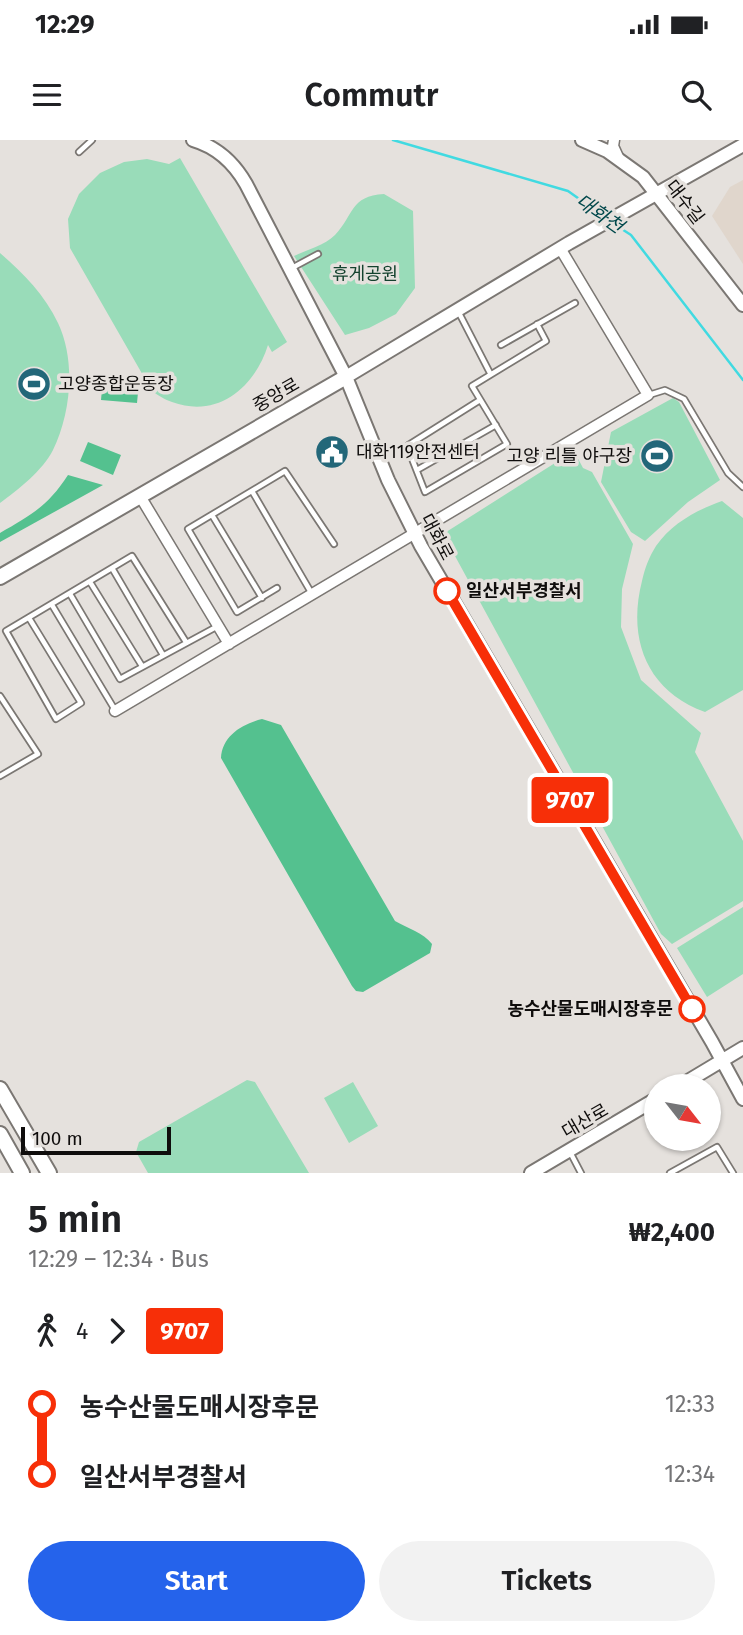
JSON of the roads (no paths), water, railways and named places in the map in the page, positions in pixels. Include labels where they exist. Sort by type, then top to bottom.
[{"type":"main road","name":"중앙로","points":[[0,577],[346,377]]},
{"type":"main road","points":[[0,1089],[49,1173]]},
{"type":"main road","points":[[0,1135],[22,1173]]},
{"type":"street","name":"대화로","points":[[193,140],[218,152],[235,167],[246,184],[346,377],[388,480],[414,534],[743,1099]]},
{"type":"street","name":"대수길","points":[[582,140],[618,158],[643,177],[653,197],[743,305]]},
{"type":"street","points":[[596,145],[613,140],[618,158]]},
{"type":"street","points":[[653,197],[743,145]]},
{"type":"street","name":"중앙로","points":[[346,377],[564,245],[653,197]]},
{"type":"street","points":[[115,711],[648,395],[564,245]]},
{"type":"street","points":[[140,496],[229,644]]},
{"type":"street","points":[[700,1074],[743,1048]]},
{"type":"street","name":"대산로","points":[[531,1173],[644,1106]]},
{"type":"lane","points":[[79,152],[92,140]]},
{"type":"lane","points":[[289,269],[318,254]]},
{"type":"lane","points":[[500,345],[575,303]]},
{"type":"lane","points":[[457,310],[490,373]]},
{"type":"lane","points":[[480,400],[407,446],[425,492],[507,444],[472,386],[546,341],[537,324]]},
{"type":"lane","points":[[648,395],[665,390],[684,399],[729,473],[743,487]]},
{"type":"lane","points":[[417,470],[496,425]]},
{"type":"lane","points":[[277,588],[237,612],[188,529],[285,471],[334,544]]},
{"type":"lane","points":[[252,491],[313,595]]},
{"type":"lane","points":[[212,515],[262,598]]},
{"type":"lane","points":[[29,618],[81,703],[56,719],[6,631],[132,555],[186,642]]},
{"type":"lane","points":[[112,568],[163,655]]},
{"type":"lane","points":[[90,582],[142,666]]},
{"type":"lane","points":[[70,594],[120,679],[218,626]]},
{"type":"lane","points":[[52,605],[115,711]]},
{"type":"lane","points":[[0,696],[38,754],[0,776]]},
{"type":"lane","points":[[670,1173],[717,1147],[733,1173]]},
{"type":"lane","points":[[569,1150],[581,1173]]},
{"type":"waterway","name":"대화천","points":[[393,140],[568,191],[606,218]]},
{"type":"waterway","name":"대화천","points":[[614,224],[631,235],[743,380]]},
{"type":"place","name":"고양종합운동장","points":[[34,384]]},
{"type":"place","name":"대화119안전센터","points":[[332,452]]},
{"type":"place","name":"고양 리틀 야구장","points":[[657,456]]},
{"type":"place","name":"일산서부경찰서","points":[[447,591]]},
{"type":"place","name":"농수산물도매시장후문","points":[[692,1009]]},
{"type":"park label","name":"휴게공원","points":[[365,274]]}]
